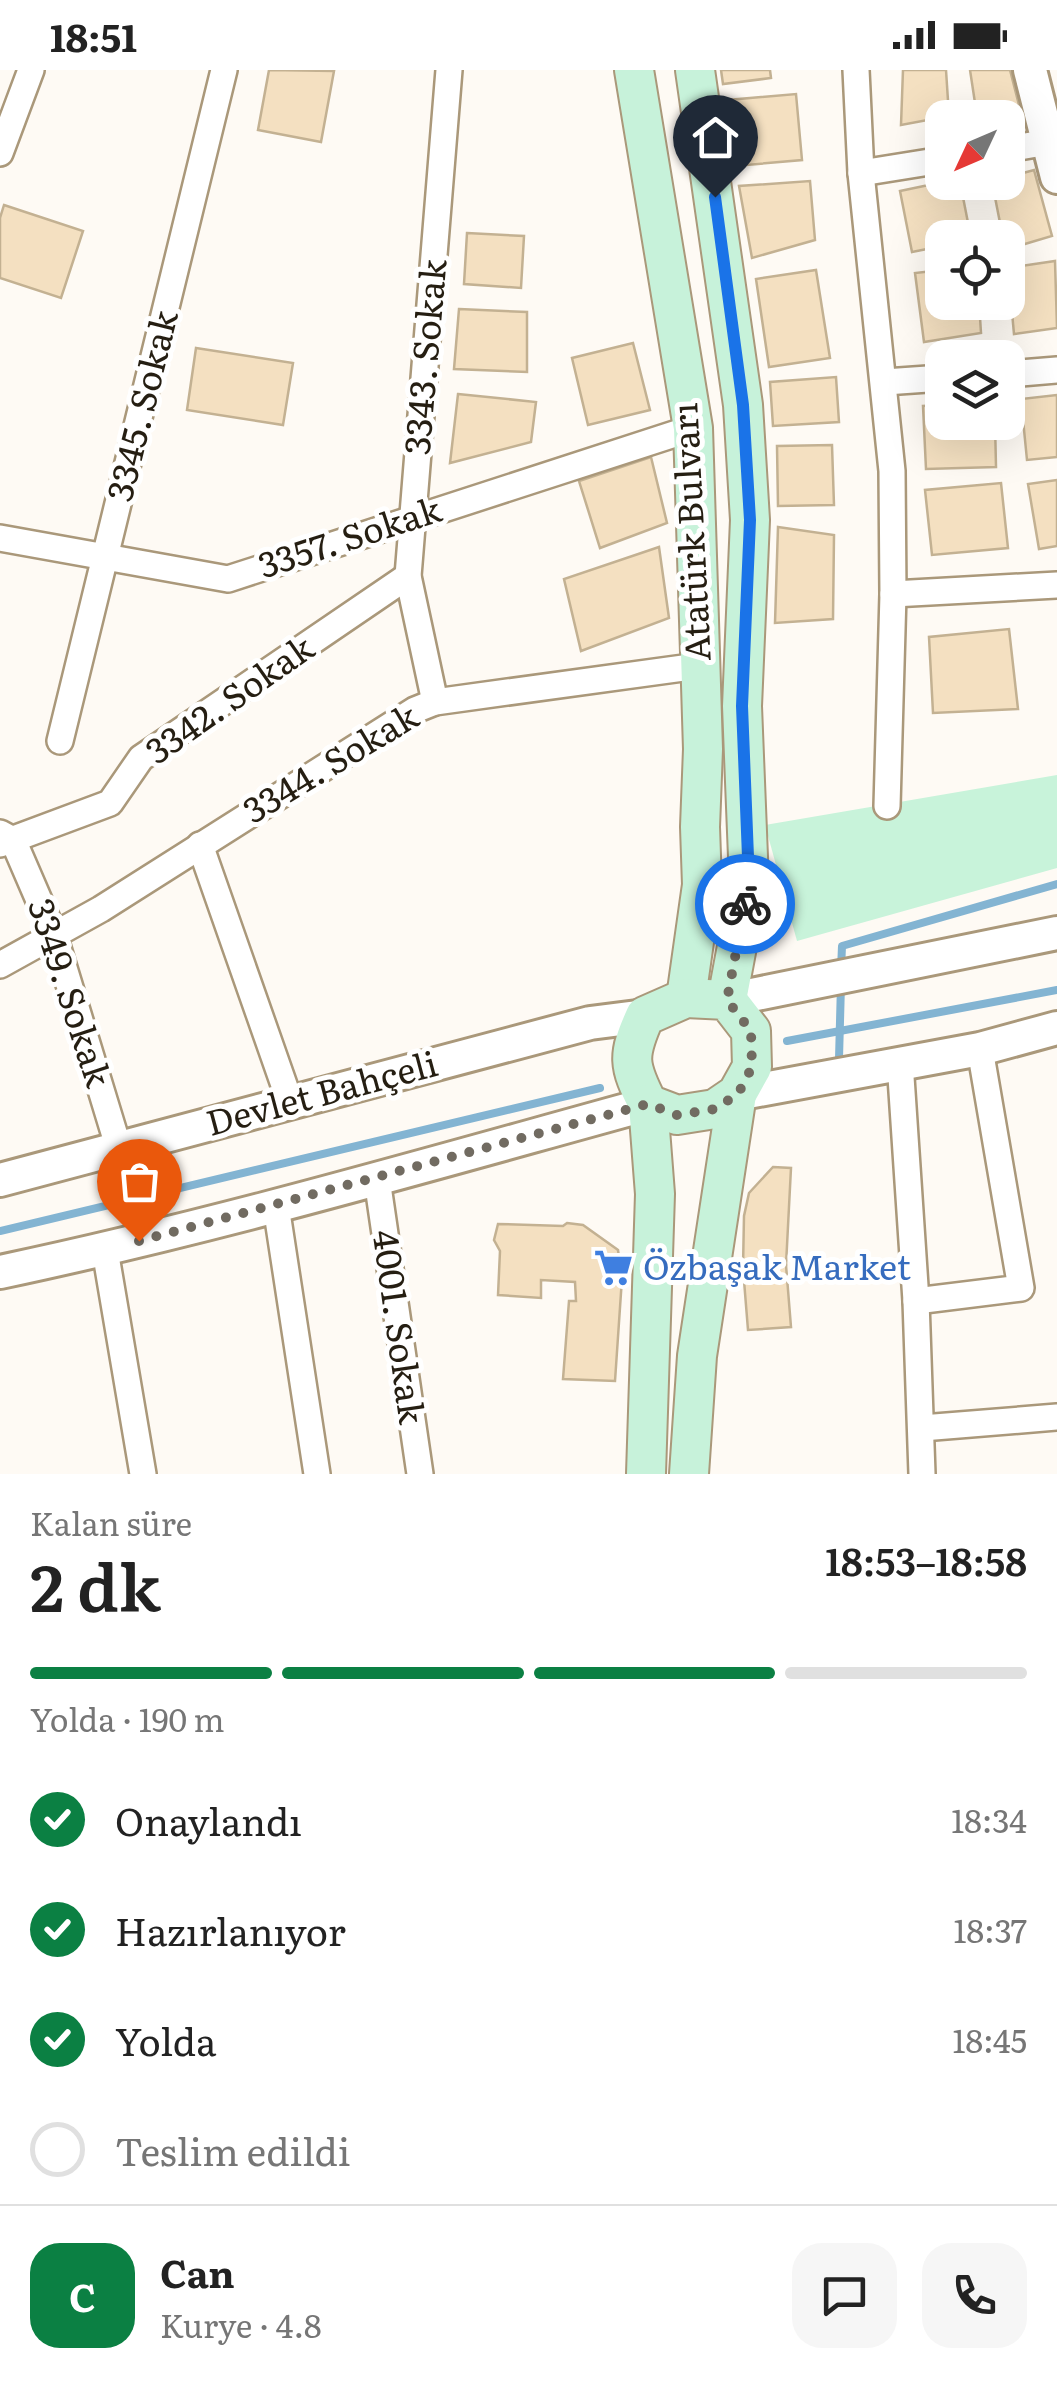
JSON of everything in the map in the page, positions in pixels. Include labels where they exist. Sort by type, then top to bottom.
[{"type":"main road","name":"Atatürk Bulvarı","points":[[634,70],[693,428],[703,749],[702,885],[686,998]]},
{"type":"main road","name":"Atatürk Bulvarı","points":[[695,70],[743,405],[750,520],[742,706],[749,882],[727,1000]]},
{"type":"main road","points":[[646,1474],[655,1194],[648,1104],[632,1073],[632,1043],[645,1016],[686,998],[727,1000],[751,1031],[752,1067],[738,1094],[697,1356],[689,1474]]},
{"type":"main road","points":[[648,1104],[677,1115],[715,1109],[738,1094]]},
{"type":"street","points":[[0,153],[31,70]]},
{"type":"street","name":"3345. Sokak","points":[[60,741],[224,70]]},
{"type":"street","name":"3343. Sokak","points":[[435,702],[408,576],[450,70]]},
{"type":"street","points":[[856,70],[861,173],[892,471],[893,594],[886,806]]},
{"type":"street","points":[[1030,70],[1057,177]]},
{"type":"street","points":[[1025,146],[1048,142]]},
{"type":"street","points":[[861,173],[925,163]]},
{"type":"street","points":[[1025,373],[1057,370]]},
{"type":"street","points":[[885,382],[925,379]]},
{"type":"street","name":"3357. Sokak","points":[[0,538],[228,579],[693,428]]},
{"type":"street","name":"3342. Sokak","points":[[4,839],[110,803],[141,758],[408,576]]},
{"type":"street","points":[[893,594],[1057,584]]},
{"type":"street","name":"3344. Sokak","points":[[0,964],[54,935],[415,710],[435,702],[698,666]]},
{"type":"street","name":"3349. Sokak","points":[[4,839],[54,935],[119,1149]]},
{"type":"street","points":[[200,845],[290,1102]]},
{"type":"street","points":[[727,1000],[1057,932]]},
{"type":"street","name":"Devlet Bahçeli","points":[[0,1180],[590,1024],[645,1016]]},
{"type":"street","points":[[738,1094],[980,1049],[1057,1028]]},
{"type":"street","points":[[916,1301],[1021,1288],[980,1049]]},
{"type":"street","points":[[900,1062],[916,1301],[922,1474]]},
{"type":"street","points":[[0,1272],[105,1250],[276,1206],[648,1104]]},
{"type":"street","name":"4001. Sokak","points":[[377,1179],[420,1474]]},
{"type":"street","points":[[276,1206],[317,1474]]},
{"type":"street","points":[[105,1250],[143,1474]]},
{"type":"street","points":[[922,1428],[1057,1418]]},
{"type":"green space","points":[[1057,775],[1057,868],[797,941],[765,825]]},
{"type":"building","points":[[269,70],[334,71],[321,142],[258,130]]},
{"type":"building","points":[[721,70],[770,70],[771,78],[723,84]]},
{"type":"building","points":[[903,70],[946,70],[948,100],[925,100],[925,120],[901,125]]},
{"type":"building","points":[[970,70],[1010,70],[1018,100],[975,100]]},
{"type":"building","points":[[796,94],[802,160],[735,166],[728,100]]},
{"type":"building","points":[[1034,170],[1052,236],[1025,244],[1025,220],[999,220],[996,200],[1025,200],[1025,172]]},
{"type":"building","points":[[810,181],[815,240],[752,258],[739,186]]},
{"type":"building","points":[[925,186],[925,200],[964,200],[967,220],[925,220],[925,249],[912,252],[900,191]]},
{"type":"building","points":[[4,205],[83,231],[61,298],[0,278],[0,218]]},
{"type":"building","points":[[467,233],[524,236],[521,288],[464,284]]},
{"type":"building","points":[[1055,261],[1057,328],[1014,334],[1013,320],[1025,320],[1025,265]]},
{"type":"building","points":[[816,270],[830,358],[769,367],[756,279]]},
{"type":"building","points":[[925,272],[925,320],[980,320],[981,333],[924,342],[915,273]]},
{"type":"building","points":[[459,309],[527,312],[527,372],[454,369]]},
{"type":"building","points":[[633,343],[650,410],[588,425],[572,358]]},
{"type":"building","points":[[196,348],[293,363],[283,425],[187,410]]},
{"type":"building","points":[[836,377],[839,422],[773,426],[770,382]]},
{"type":"building","points":[[458,394],[536,402],[531,442],[450,463]]},
{"type":"building","points":[[1057,395],[1057,457],[1027,460],[1025,399]]},
{"type":"building","points":[[923,406],[925,440],[995,440],[996,467],[926,469]]},
{"type":"building","points":[[832,445],[834,505],[778,506],[777,446]]},
{"type":"building","points":[[651,457],[667,523],[600,548],[579,481]]},
{"type":"building","points":[[1057,480],[1057,546],[1039,549],[1028,484]]},
{"type":"building","points":[[1001,483],[1008,548],[932,555],[925,490]]},
{"type":"building","points":[[778,527],[834,535],[833,619],[775,623]]},
{"type":"building","points":[[659,547],[669,618],[581,651],[564,579]]},
{"type":"building","points":[[1009,629],[1018,709],[933,713],[929,637]]},
{"type":"building","points":[[773,1167],[791,1168],[786,1265],[743,1268],[744,1216],[749,1193]]},
{"type":"building","points":[[498,1224],[583,1225],[618,1250],[622,1278],[615,1381],[563,1379],[569,1301],[576,1301],[575,1282],[541,1280],[541,1298],[498,1295],[500,1251],[494,1240]]},
{"type":"building","points":[[786,1265],[791,1327],[748,1330],[743,1268]]},
{"type":"waterway","points":[[841,970],[842,946],[1057,884]]},
{"type":"waterway","points":[[839,1059],[841,984]]},
{"type":"waterway","points":[[787,1041],[1057,990]]},
{"type":"waterway","points":[[0,1231],[600,1088]]},
{"type":"way so far","points":[[139,1241],[648,1104],[677,1115],[715,1109],[738,1094],[752,1067],[751,1031],[727,1000],[745,904]]},
{"type":"place","name":"Özbaşak Market","points":[[613,1268]]},
{"type":"route","points":[[715,197],[743,405],[750,520],[742,706],[749,882],[745,904]]}]
